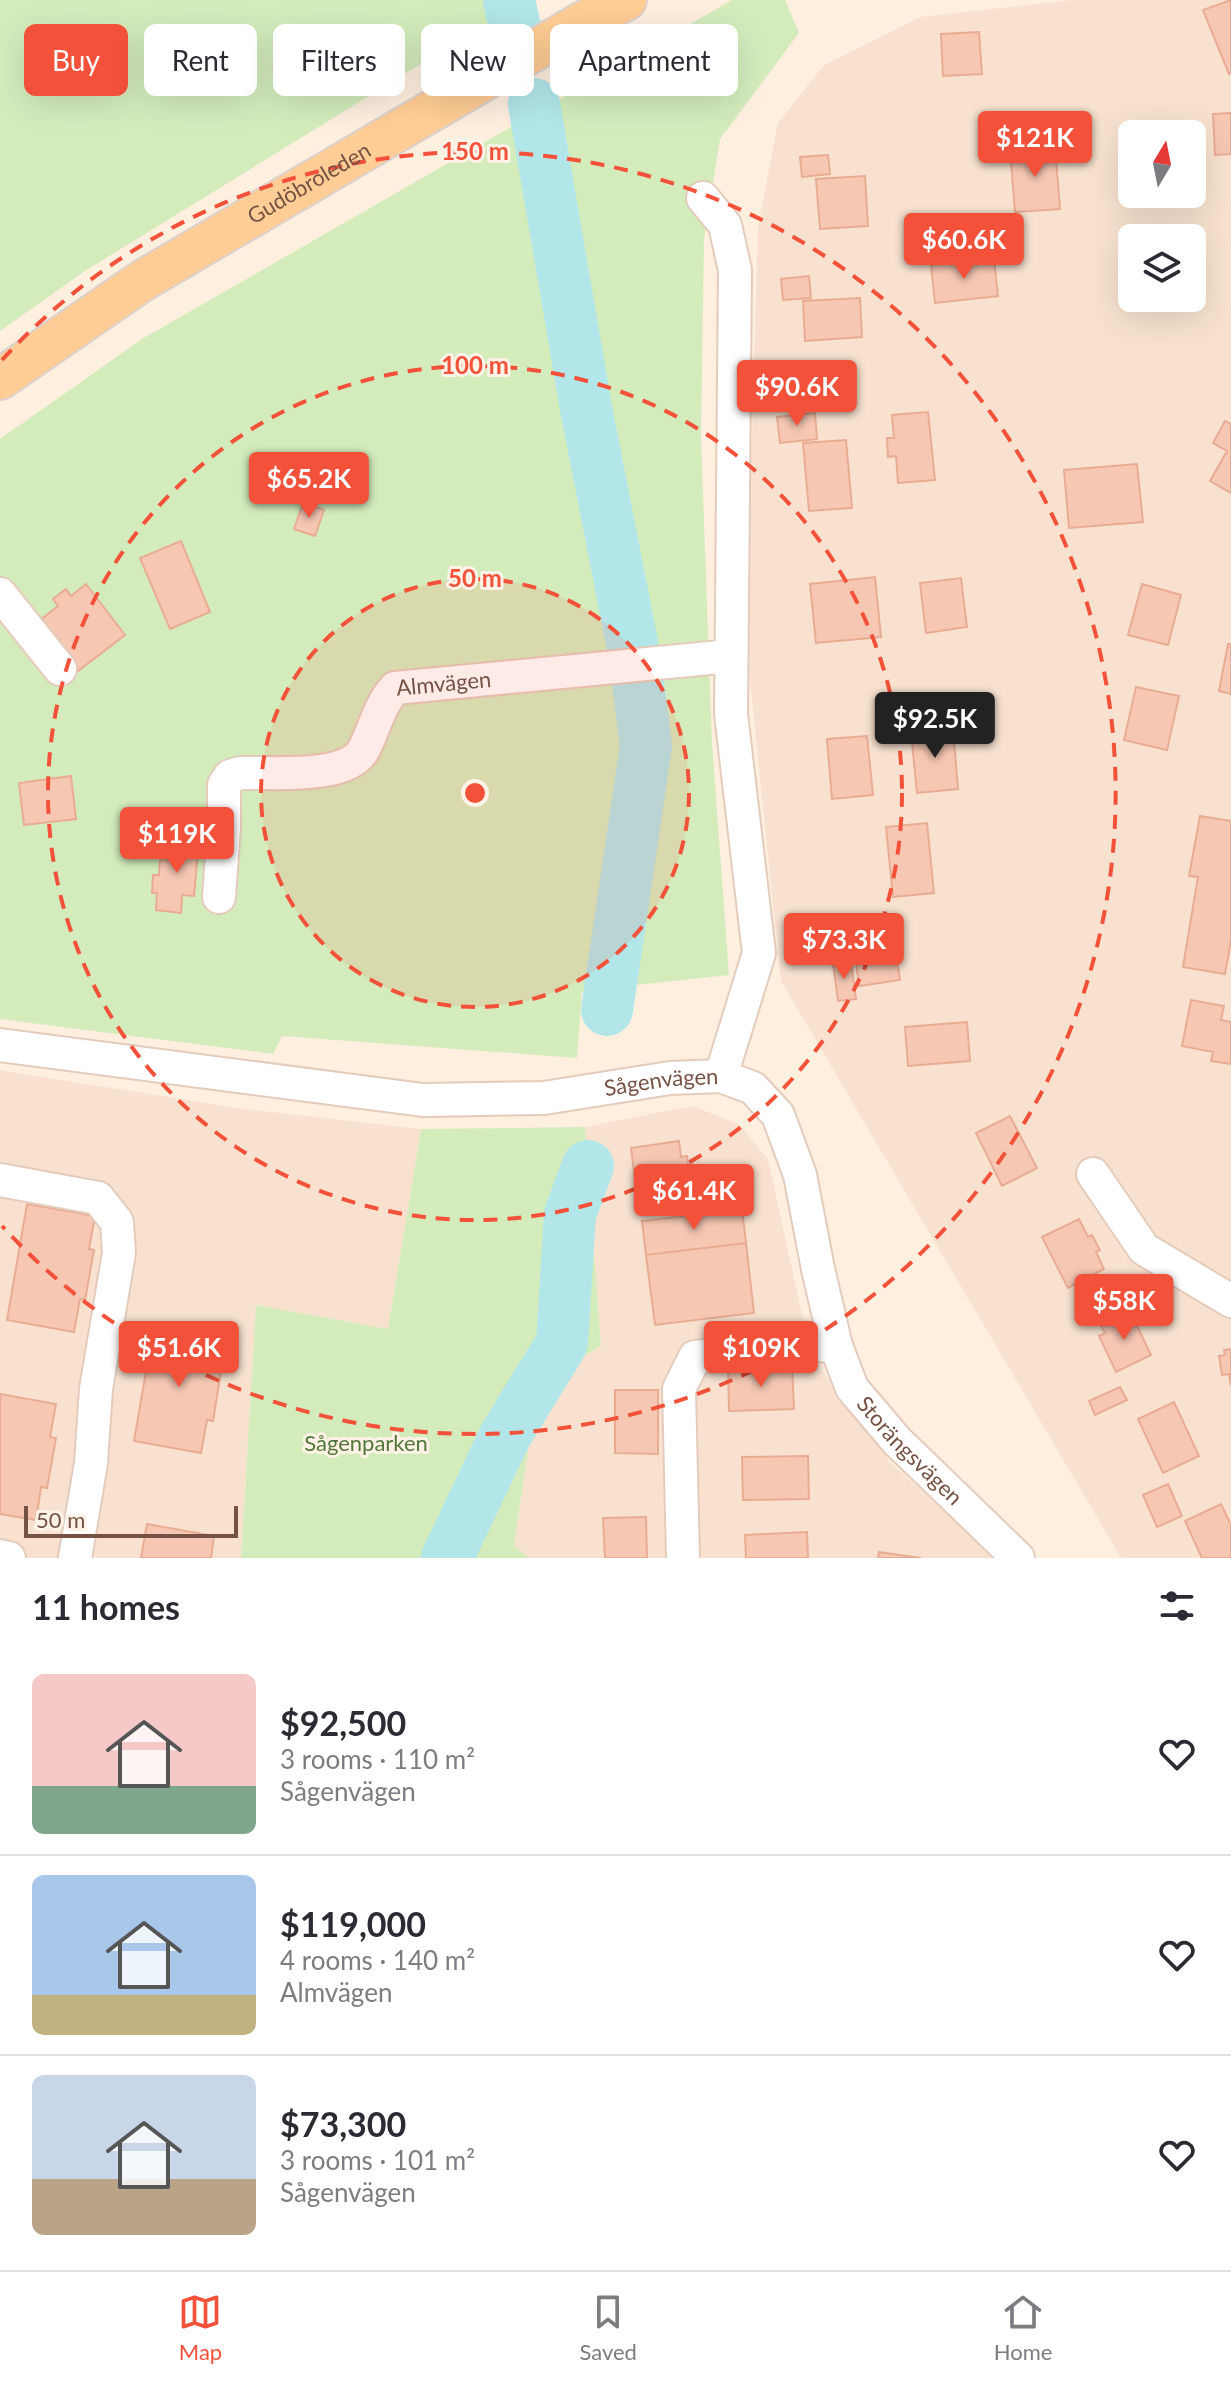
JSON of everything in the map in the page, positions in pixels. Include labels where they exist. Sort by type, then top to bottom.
[{"type":"main road","name":"Gudöbroleden","points":[[0,379],[142,281],[583,22],[626,0]]},
{"type":"street","name":"Sågenvägen","points":[[0,1045],[423,1100],[544,1098],[670,1078],[721,1076],[759,953],[731,714],[735,270],[725,225],[703,198]]},
{"type":"street","points":[[0,594],[60,669]]},
{"type":"street","name":"Almvägen","points":[[219,897],[224,785],[230,776],[331,770],[353,762],[363,752],[385,699],[395,688],[731,656]]},
{"type":"street","name":"Storängsvägen","points":[[721,1076],[753,1088],[778,1115],[800,1175],[836,1346],[852,1388],[897,1441],[1018,1558]]},
{"type":"street","points":[[1093,1174],[1144,1249],[1231,1301]]},
{"type":"street","points":[[0,1180],[98,1198],[117,1222],[119,1253],[96,1389],[91,1463],[75,1558]]},
{"type":"street","points":[[683,1558],[679,1389],[695,1357],[814,1345],[836,1346]]},
{"type":"street","points":[[0,1556],[9,1558]]},
{"type":"shaded area","points":[[1072,0],[1231,0],[1231,1558],[1121,1558],[781,981],[746,641],[758,226],[778,123],[824,65],[920,17]]},
{"type":"shaded area","points":[[0,1070],[236,1108],[421,1129],[389,1329],[256,1305],[241,1558],[0,1558]]},
{"type":"shaded area","points":[[692,1106],[739,1124],[768,1159],[811,1356],[892,1464],[996,1558],[528,1558],[514,1546],[538,1383],[601,1346],[585,1127]]},
{"type":"green space","points":[[0,0],[511,0],[486,24],[421,24],[421,64],[405,74],[405,24],[273,24],[273,96],[369,96],[85,271],[0,331]]},
{"type":"green space","points":[[732,0],[785,0],[799,33],[720,139],[704,239],[701,438],[712,743],[729,975],[582,991],[577,1058],[282,1036],[273,1054],[0,1019],[0,439],[142,339],[565,96],[738,96],[738,24],[690,24]]},
{"type":"green space","name":"Sågenparken","points":[[585,1127],[601,1346],[538,1383],[514,1545],[528,1558],[241,1558],[256,1305],[388,1329],[421,1129]]},
{"type":"building","points":[[1231,0],[1231,73],[1229,74],[1203,10]]},
{"type":"building","points":[[979,32],[982,74],[943,76],[941,34]]},
{"type":"building","points":[[1231,113],[1231,154],[1215,155],[1213,114]]},
{"type":"building","points":[[1055,146],[1060,209],[1015,212],[1010,149]]},
{"type":"building","points":[[828,155],[830,174],[802,177],[800,157]]},
{"type":"building","points":[[865,176],[868,226],[820,229],[816,179]]},
{"type":"building","points":[[946,220],[949,245],[909,249],[906,224]]},
{"type":"building","points":[[994,259],[998,296],[935,303],[931,265]]},
{"type":"building","points":[[809,276],[811,298],[783,300],[781,279]]},
{"type":"building","points":[[860,298],[862,337],[805,341],[803,301]]},
{"type":"building","points":[[928,412],[935,480],[898,483],[896,456],[888,457],[887,438],[894,438],[892,415]]},
{"type":"building","points":[[815,413],[817,439],[780,443],[777,417]]},
{"type":"building","points":[[1225,421],[1231,424],[1231,493],[1210,481],[1227,451],[1213,443]]},
{"type":"building","points":[[846,440],[852,508],[809,511],[803,443]]},
{"type":"building","points":[[1137,464],[1143,522],[1069,528],[1064,470]]},
{"type":"building","points":[[303,503],[324,510],[315,536],[294,529]]},
{"type":"building","points":[[181,541],[210,612],[170,629],[140,558]]},
{"type":"building","points":[[875,577],[881,637],[816,643],[810,584]]},
{"type":"building","points":[[961,578],[967,627],[926,633],[920,583]]},
{"type":"building","points":[[86,584],[125,635],[78,671],[39,621],[58,606],[53,599],[66,589],[71,596]]},
{"type":"building","points":[[1142,584],[1181,595],[1168,645],[1128,635]]},
{"type":"building","points":[[1228,644],[1231,644],[1231,694],[1219,691]]},
{"type":"building","points":[[1136,687],[1179,696],[1167,750],[1124,740]]},
{"type":"building","points":[[953,728],[958,789],[917,793],[911,732]]},
{"type":"building","points":[[867,736],[873,795],[832,799],[827,739]]},
{"type":"building","points":[[71,776],[76,819],[24,825],[19,783]]},
{"type":"building","points":[[1200,816],[1231,821],[1231,941],[1225,974],[1183,967],[1198,877],[1189,876]]},
{"type":"building","points":[[927,823],[934,893],[893,897],[886,827]]},
{"type":"building","points":[[170,837],[199,840],[194,896],[182,895],[181,913],[156,910],[157,893],[152,893],[153,875],[159,875],[160,860],[168,861]]},
{"type":"building","points":[[894,941],[900,980],[859,986],[854,947]]},
{"type":"building","points":[[851,961],[856,999],[838,1001],[833,963]]},
{"type":"building","points":[[1191,1000],[1224,1006],[1221,1020],[1231,1022],[1231,1064],[1211,1061],[1213,1052],[1182,1046]]},
{"type":"building","points":[[967,1022],[970,1061],[908,1066],[905,1027]]},
{"type":"building","points":[[1010,1116],[1037,1168],[1002,1186],[976,1133]]},
{"type":"building","points":[[679,1141],[681,1157],[687,1156],[690,1180],[684,1181],[686,1197],[638,1204],[631,1148]]},
{"type":"building","points":[[27,1204],[95,1216],[89,1249],[94,1250],[85,1300],[80,1299],[74,1332],[7,1320]]},
{"type":"building","points":[[742,1209],[746,1243],[646,1255],[642,1221]]},
{"type":"building","points":[[1079,1219],[1088,1237],[1092,1235],[1100,1250],[1096,1252],[1104,1269],[1068,1288],[1042,1237]]},
{"type":"building","points":[[746,1243],[754,1313],[655,1325],[646,1255]]},
{"type":"building","points":[[1130,1311],[1151,1355],[1116,1372],[1099,1336],[1105,1333],[1101,1326]]},
{"type":"building","points":[[154,1325],[222,1337],[216,1370],[221,1371],[213,1421],[207,1420],[201,1453],[134,1441]]},
{"type":"building","points":[[1231,1349],[1231,1386],[1229,1374],[1222,1375],[1219,1356],[1225,1355],[1224,1350]]},
{"type":"building","points":[[792,1366],[794,1409],[729,1411],[728,1368]]},
{"type":"building","points":[[1120,1387],[1127,1400],[1095,1415],[1089,1401]]},
{"type":"building","points":[[615,1390],[658,1390],[658,1454],[615,1453]]},
{"type":"building","points":[[0,1394],[56,1404],[50,1437],[56,1438],[47,1488],[41,1487],[36,1520],[0,1514]]},
{"type":"building","points":[[1174,1402],[1199,1456],[1163,1473],[1138,1419]]},
{"type":"building","points":[[808,1456],[809,1499],[743,1500],[742,1457]]},
{"type":"building","points":[[1168,1484],[1182,1516],[1157,1527],[1143,1495]]},
{"type":"building","points":[[1221,1504],[1231,1525],[1231,1558],[1202,1558],[1185,1521]]},
{"type":"building","points":[[646,1517],[647,1558],[605,1558],[603,1518]]},
{"type":"building","points":[[147,1524],[214,1536],[211,1558],[141,1558]]},
{"type":"building","points":[[807,1532],[808,1558],[746,1558],[745,1535]]},
{"type":"building","points":[[879,1552],[921,1558],[878,1558]]},
{"type":"waterway","points":[[509,0],[514,24]]},
{"type":"waterway","points":[[534,104],[586,408],[632,643]]},
{"type":"waterway","points":[[607,1010],[646,746],[638,683]]},
{"type":"waterway","points":[[447,1558],[505,1436],[562,1343],[570,1214],[588,1166]]}]
